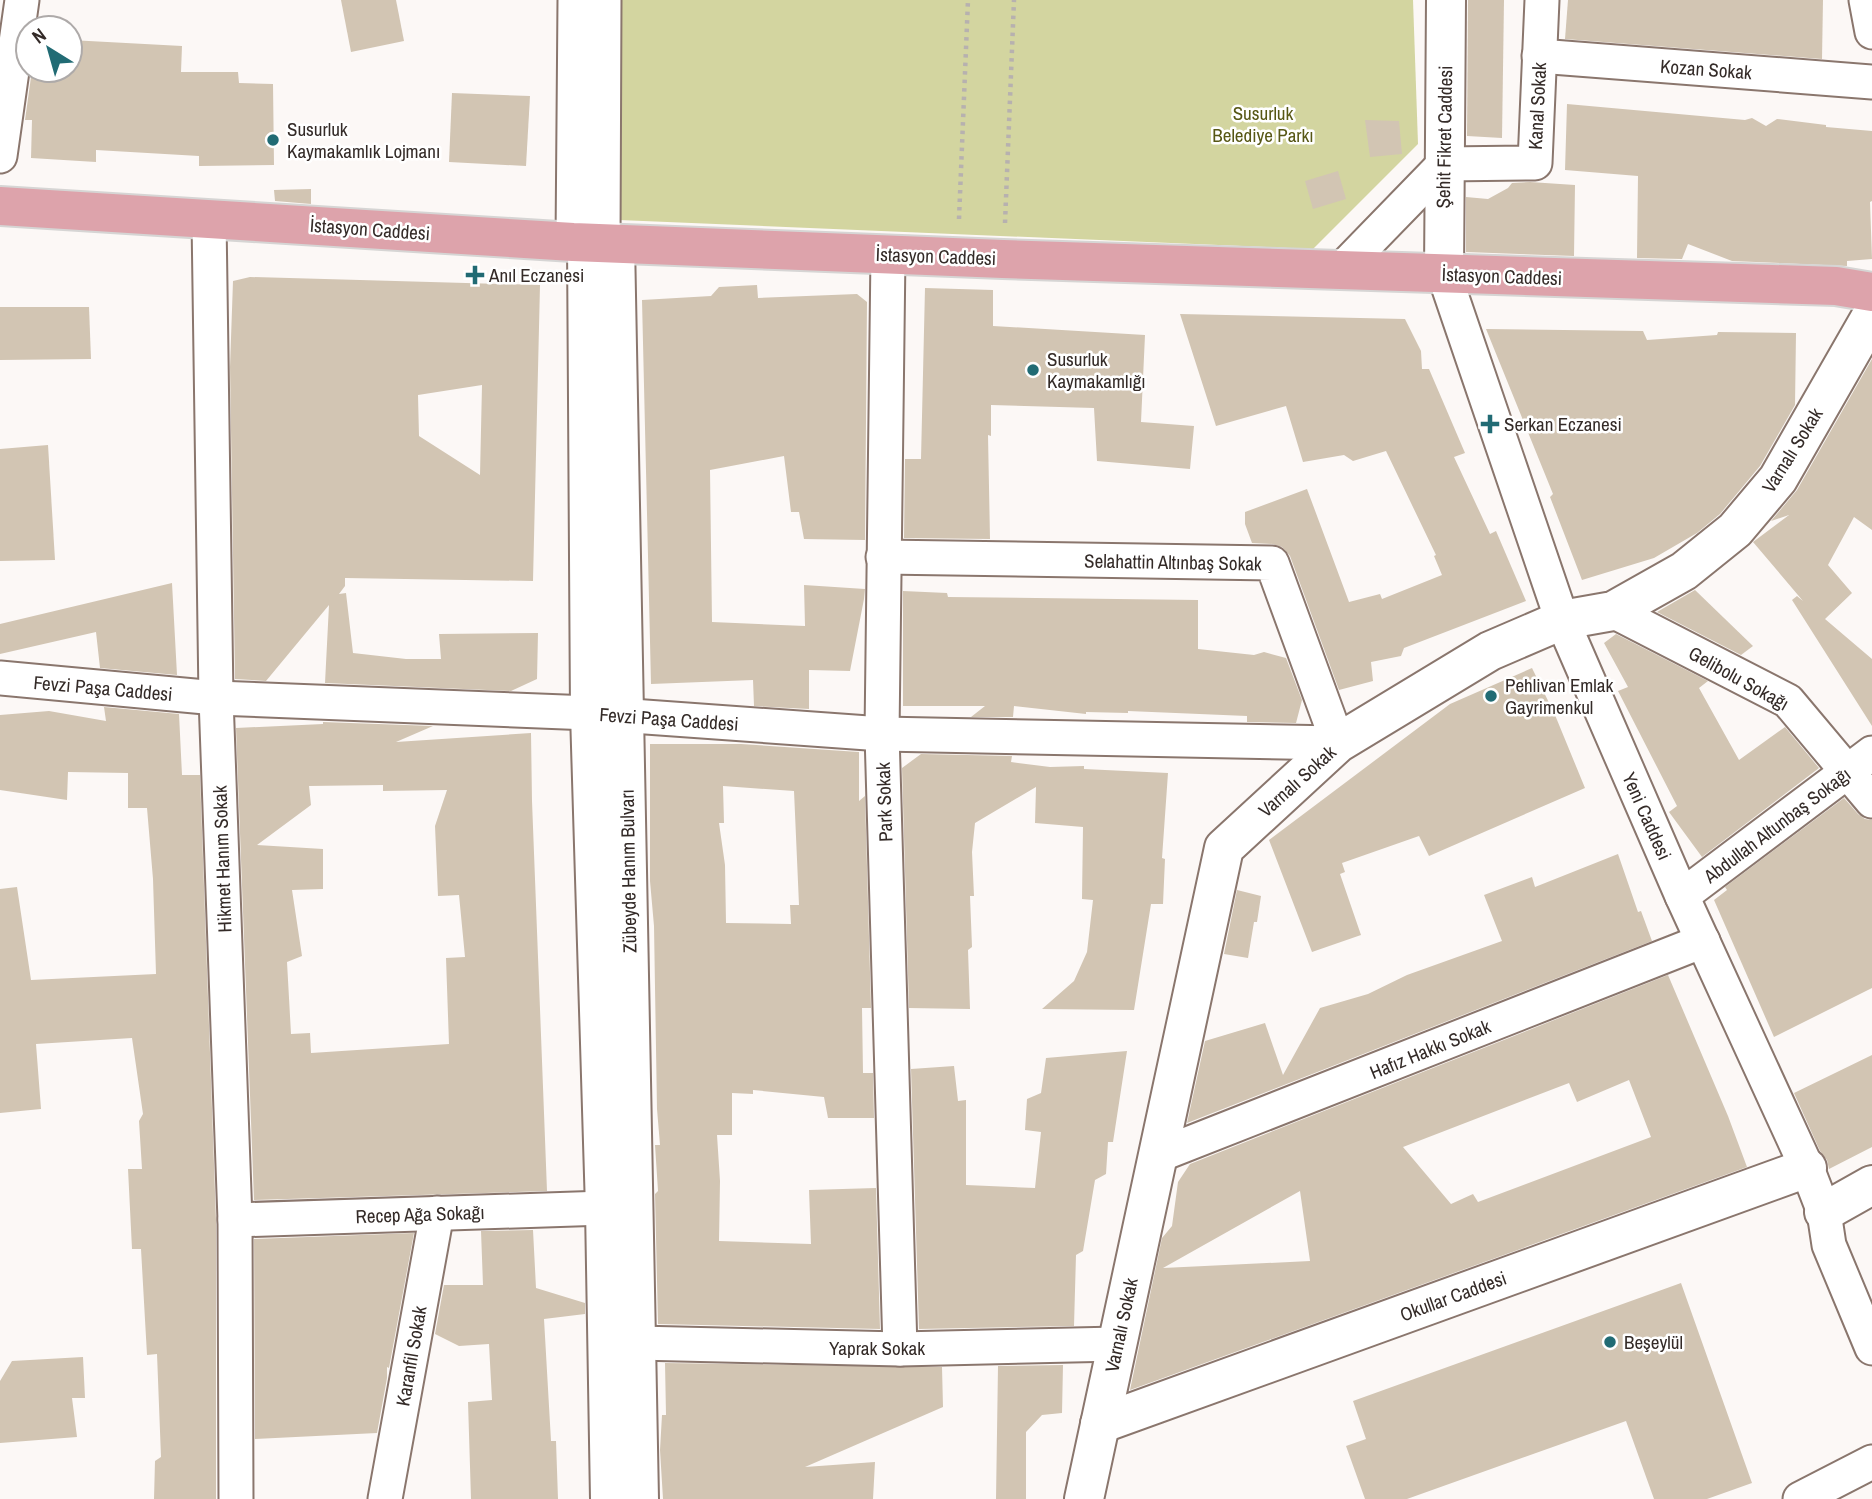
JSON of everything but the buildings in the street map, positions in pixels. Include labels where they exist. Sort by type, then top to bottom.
[{"type":"main road","name":"İstasyon Caddesi","points":[[0,206],[595,242],[1003,259],[1836,286],[1872,292]]},
{"type":"street","points":[[0,156],[22,0]]},
{"type":"street","points":[[575,0],[595,242],[607,714],[605,1208],[610,1499]]},
{"type":"street","points":[[595,242],[604,0]]},
{"type":"street","name":"Şehit Fikret Caddesi","points":[[1444,274],[1446,0]]},
{"type":"street","name":"Kanal Sokak","points":[[1444,164],[1535,163],[1542,0]]},
{"type":"street","points":[[1866,0],[1872,32]]},
{"type":"street","name":"Kozan Sokak","points":[[1539,57],[1872,82]]},
{"type":"street","points":[[1341,270],[1444,164]]},
{"type":"street","name":"Hikmet Hanım Sokak","points":[[209,219],[216,698],[235,1220],[236,1499]]},
{"type":"street","name":"Park Sokak","points":[[888,254],[882,734],[900,1349]]},
{"type":"street","name":"Yeni Caddesi","points":[[1444,274],[1562,620],[1682,896],[1807,1168],[1824,1212],[1829,1245],[1872,1348]]},
{"type":"street","name":"Varnalı Sokak","points":[[1084,1499],[1224,848],[1338,743],[1490,651],[1562,620],[1613,611],[1684,571],[1735,530],[1778,479],[1872,315]]},
{"type":"street","name":"Selahattin Altınbaş Sokak","points":[[883,557],[1272,563],[1338,743]]},
{"type":"street","name":"Gelibolu Sokağı","points":[[1613,611],[1788,701],[1861,763],[1872,801]]},
{"type":"street","name":"Fevzi Paşa Caddesi","points":[[0,678],[216,698],[607,714],[882,734],[1338,743]]},
{"type":"street","name":"Zübeyde Hanım Bulvarı","points":[[607,714],[637,1343],[639,1499]]},
{"type":"street","name":"Abdullah Altunbaş Sokağı","points":[[1682,896],[1861,763]]},
{"type":"street","name":"Hafız Hakkı Sokak","points":[[1157,1156],[1703,941]]},
{"type":"street","name":"Okullar Caddesi","points":[[1100,1424],[1807,1168]]},
{"type":"street","points":[[1824,1212],[1872,1185]]},
{"type":"street","name":"Recep Ağa Sokağı","points":[[235,1220],[605,1208]]},
{"type":"street","name":"Karanfil Sokak","points":[[385,1499],[436,1213]]},
{"type":"street","name":"Yaprak Sokak","points":[[637,1343],[900,1349],[1118,1344]]},
{"type":"street","points":[[1800,1499],[1872,1462]]},
{"type":"path","points":[[958,256],[968,0]]},
{"type":"path","points":[[1003,259],[1014,0]]},
{"type":"green space","name":"Susurluk Belediye Parkı","points":[[619,0],[1413,0],[1418,144],[1313,249],[619,220]]},
{"type":"place","name":"Susurluk Kaymakamlık Lojmanı","points":[[273,140]]},
{"type":"place","name":"Anıl Eczanesi","points":[[475,275]]},
{"type":"place","name":"Susurluk Kaymakamlığı","points":[[1033,370]]},
{"type":"place","name":"Serkan Eczanesi","points":[[1490,424]]},
{"type":"place","name":"Pehlivan Emlak Gayrimenkul","points":[[1491,696]]},
{"type":"place","name":"Beşeylül","points":[[1610,1342]]}]
